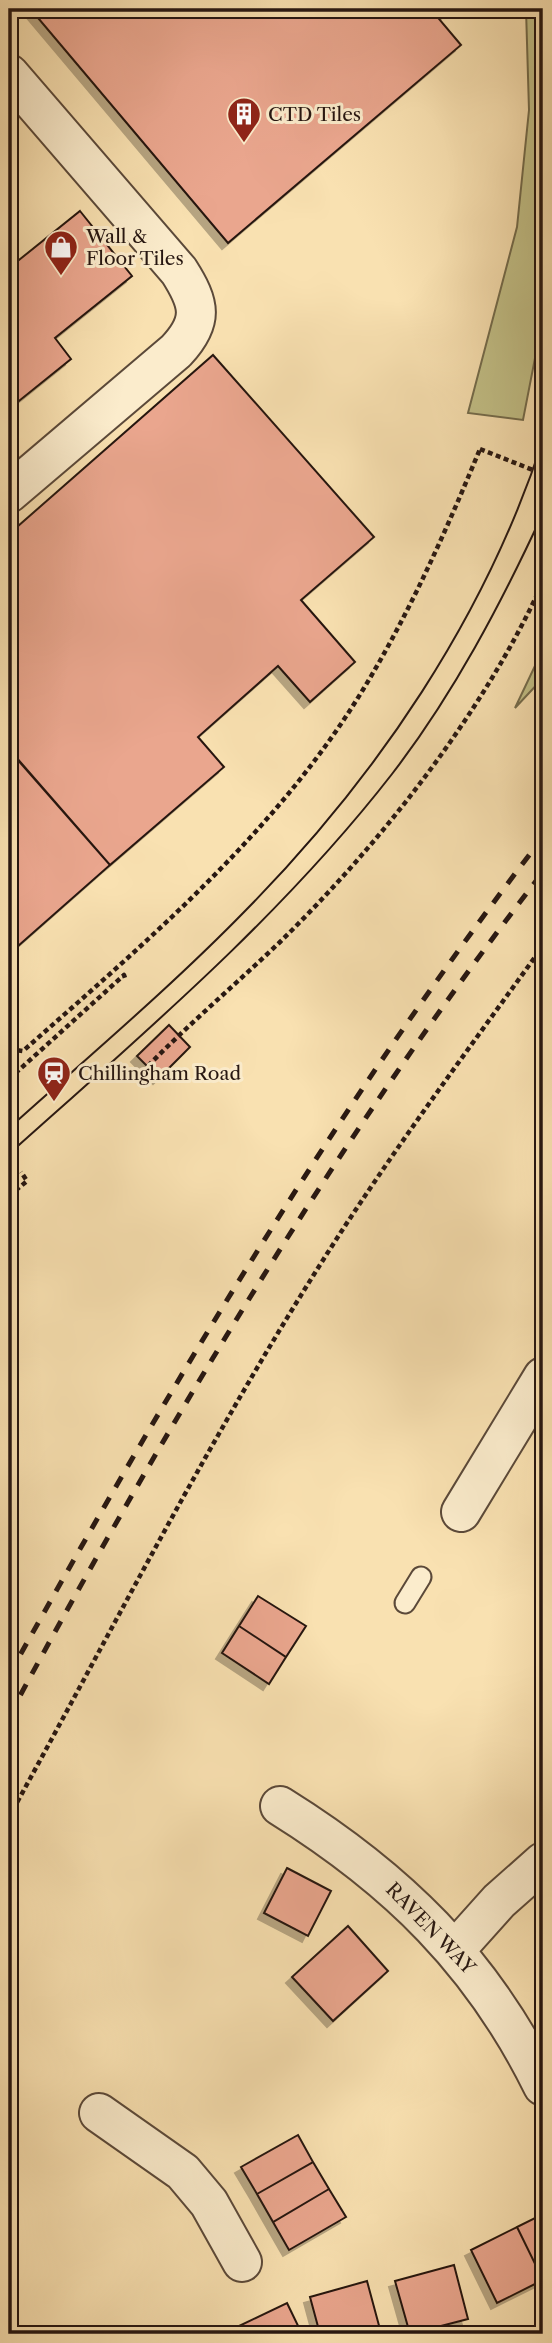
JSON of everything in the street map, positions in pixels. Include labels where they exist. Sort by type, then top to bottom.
[{"type":"street","points":[[9,74],[179,271],[196,306],[191,335],[176,351],[9,493]]},
{"type":"street","points":[[461,1512],[532,1420],[543,1377]]},
{"type":"street","name":"RAVEN WAY","points":[[281,1805],[368,1865],[456,1949],[504,2014],[543,2086]]},
{"type":"street","points":[[456,1949],[499,1900],[543,1862]]},
{"type":"street","points":[[99,2113],[183,2172],[209,2203],[242,2262]]},
{"type":"lane","points":[[405,1603],[421,1577]]},
{"type":"path","points":[[9,1049],[23,1051],[144,944],[237,852],[313,761],[363,691],[387,648],[439,547],[480,449],[543,474]]},
{"type":"path","points":[[148,1066],[281,941],[404,808],[518,637],[543,582]]},
{"type":"path","points":[[9,1817],[228,1419],[313,1275],[424,1111],[543,946]]},
{"type":"path","points":[[9,1079],[124,975],[126,981]]},
{"type":"path","points":[[9,1196],[27,1181],[22,1172]]},
{"type":"shaded area","points":[[526,9],[543,9],[543,317],[523,420],[468,413],[517,227],[529,110]]},
{"type":"shaded area","points":[[543,649],[543,678],[515,708]]},
{"type":"building","name":"CTD Tiles","points":[[36,9],[452,9],[439,19],[461,45],[228,243],[33,12]]},
{"type":"building","points":[[80,211],[132,276],[55,338],[71,359],[9,409],[9,268]]},
{"type":"building","points":[[213,355],[374,537],[301,600],[355,662],[310,702],[278,666],[198,737],[224,767],[110,865],[9,750],[9,534]]},
{"type":"building","points":[[9,749],[110,865],[9,954]]},
{"type":"building","points":[[169,1025],[190,1047],[159,1078],[137,1056]]},
{"type":"building","points":[[258,1596],[306,1626],[286,1657],[239,1626]]},
{"type":"building","points":[[239,1626],[286,1657],[269,1684],[222,1653]]},
{"type":"building","points":[[287,1868],[331,1891],[308,1936],[264,1913]]},
{"type":"building","points":[[348,1926],[388,1971],[333,2021],[292,1977]]},
{"type":"building","points":[[298,2135],[313,2162],[257,2194],[241,2167]]},
{"type":"building","points":[[313,2162],[329,2189],[273,2222],[257,2194]]},
{"type":"building","points":[[329,2189],[346,2217],[289,2250],[273,2222]]},
{"type":"building","points":[[543,2214],[543,2280],[517,2227]]},
{"type":"building","points":[[517,2227],[543,2280],[497,2303],[471,2250]]},
{"type":"building","points":[[454,2265],[468,2319],[410,2334],[395,2281]]},
{"type":"building","points":[[367,2281],[381,2333],[320,2334],[310,2297]]},
{"type":"building","points":[[287,2303],[302,2334],[243,2334],[239,2326]]},
{"type":"tram line","points":[[9,1128],[218,939],[294,859],[340,805],[422,692],[458,632],[491,570],[519,506],[543,440]]},
{"type":"tram line","points":[[9,1154],[209,973],[304,877],[349,826],[392,774],[456,681],[493,615],[543,513]]},
{"type":"railway","points":[[9,1675],[132,1459],[261,1246],[397,1038],[543,837]]},
{"type":"railway","points":[[9,1716],[194,1390],[326,1177],[396,1073],[543,872]]},
{"type":"place","name":"CTD Tiles","points":[[244,144]]},
{"type":"place","name":"Wall & Floor Tiles","points":[[61,277]]},
{"type":"place","name":"Chillingham Road","points":[[54,1103]]}]
